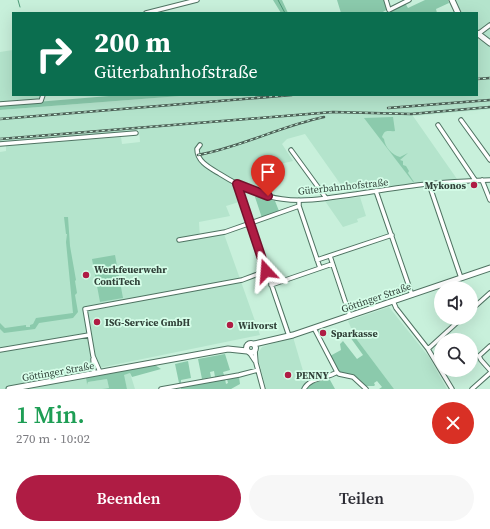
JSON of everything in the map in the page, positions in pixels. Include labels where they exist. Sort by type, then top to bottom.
[{"type":"main road","points":[[452,0],[458,12]]},
{"type":"main road","points":[[478,34],[490,43]]},
{"type":"main road","name":"Göttinger Straße","points":[[9,389],[228,349],[252,348],[490,268]]},
{"type":"street","points":[[150,12],[197,0]]},
{"type":"street","points":[[386,0],[389,10],[409,0]]},
{"type":"street","points":[[478,32],[490,25]]},
{"type":"street","points":[[0,104],[41,101],[43,96]]},
{"type":"street","points":[[461,120],[490,160]]},
{"type":"street","points":[[438,124],[475,180]]},
{"type":"street","points":[[0,144],[136,133]]},
{"type":"street","name":"Güterbahnhofstraße","points":[[200,145],[197,152],[204,164],[237,184],[276,198],[299,200],[326,198],[429,184],[490,180]]},
{"type":"street","points":[[291,150],[326,198]]},
{"type":"street","points":[[482,180],[490,200]]},
{"type":"street","points":[[237,184],[289,336]]},
{"type":"street","points":[[429,184],[461,278]]},
{"type":"street","points":[[376,191],[412,295]]},
{"type":"street","points":[[299,200],[299,206],[320,268]]},
{"type":"street","points":[[179,240],[225,232],[299,206]]},
{"type":"street","points":[[317,260],[392,235]]},
{"type":"street","points":[[330,256],[350,316]]},
{"type":"street","points":[[271,285],[332,264]]},
{"type":"street","points":[[97,373],[85,309],[242,280],[266,271]]},
{"type":"street","points":[[478,304],[490,293]]},
{"type":"street","points":[[393,301],[396,308],[428,349],[452,389]]},
{"type":"street","points":[[428,349],[454,325]]},
{"type":"street","points":[[314,328],[337,372],[339,374],[353,377],[366,389]]},
{"type":"street","points":[[0,350],[90,335]]},
{"type":"street","points":[[472,389],[490,372],[479,356],[490,346]]},
{"type":"street","points":[[252,348],[263,389]]},
{"type":"street","points":[[161,389],[239,375],[258,370]]},
{"type":"street","points":[[304,389],[308,383],[337,372]]},
{"type":"shaded area","points":[[273,0],[282,0],[288,12],[280,12]]},
{"type":"shaded area","points":[[337,0],[385,0],[388,9],[383,12],[341,12]]},
{"type":"shaded area","points":[[425,0],[448,0],[449,3],[436,9],[437,12],[391,12],[405,3],[408,8]]},
{"type":"shaded area","points":[[453,0],[490,0],[490,39],[478,30],[478,12],[459,12]]},
{"type":"shaded area","points":[[478,39],[490,47],[490,109],[413,116],[457,179],[346,192],[305,134],[287,139],[282,144],[293,161],[254,170],[262,192],[233,183],[239,202],[226,206],[230,216],[199,222],[200,239],[224,234],[260,335],[84,371],[87,385],[88,382],[107,379],[109,388],[102,389],[0,389],[0,152],[6,151],[6,146],[121,137],[122,144],[140,142],[139,130],[0,143],[0,110],[180,96],[478,96]]},
{"type":"shaded area","points":[[12,50],[12,96],[41,96],[40,98],[0,103],[0,52]]},
{"type":"shaded area","points":[[109,96],[180,96],[0,110],[0,105]]},
{"type":"shaded area","points":[[393,117],[395,131],[386,131],[382,137],[387,148],[392,153],[400,157],[408,153],[400,160],[403,161],[403,165],[406,166],[409,171],[408,173],[414,182],[413,182],[364,118]]},
{"type":"shaded area","points":[[255,197],[275,201],[279,211],[262,218]]},
{"type":"shaded area","points":[[360,197],[366,216],[357,219],[358,222],[343,227],[325,201]]},
{"type":"shaded area","points":[[64,217],[68,217],[70,246],[76,280],[77,293],[75,295],[78,312],[73,318],[39,323],[35,329],[4,333],[0,329],[0,323],[5,328],[26,325],[26,327],[30,327],[36,318],[73,313],[66,242],[67,234]]},
{"type":"shaded area","points":[[115,255],[123,298],[100,302],[92,259]]},
{"type":"shaded area","points":[[389,307],[429,357],[434,366],[434,377],[440,377],[447,389],[394,389],[355,337],[348,321]]},
{"type":"shaded area","points":[[293,337],[306,381],[302,389],[266,389],[258,353],[262,347]]},
{"type":"shaded area","points":[[350,337],[355,337],[394,389],[379,389],[382,387],[377,381],[374,383],[374,386],[366,386],[355,376],[339,372],[330,356],[341,350],[340,344],[343,341],[357,359],[363,355]]},
{"type":"shaded area","points":[[225,354],[230,370],[223,372],[224,375],[215,377],[214,371],[210,372],[211,377],[202,379],[198,359]]},
{"type":"shaded area","points":[[188,361],[191,378],[181,380],[181,383],[179,383],[175,364]]},
{"type":"shaded area","points":[[155,365],[161,369],[132,377],[130,373],[124,375],[127,389],[102,389],[109,388],[107,379],[88,382],[87,385],[86,378]]},
{"type":"shaded area","points":[[130,373],[135,389],[127,389],[123,375]]},
{"type":"shaded area","points":[[239,377],[240,384],[231,389],[181,389],[181,387],[225,379],[226,384],[228,383],[227,379]]},
{"type":"shaded area","points":[[327,379],[330,380],[335,389],[307,389],[311,384]]},
{"type":"waterway","points":[[18,0],[20,7]]},
{"type":"waterway","points":[[278,0],[284,12]]},
{"type":"railway","points":[[478,79],[490,78]]},
{"type":"railway","points":[[0,119],[280,96]]},
{"type":"railway","points":[[388,108],[490,100]]},
{"type":"railway","points":[[0,139],[333,112],[411,114],[490,107]]},
{"type":"railway","points":[[198,155],[230,147],[324,117]]},
{"type":"place","name":"Mykonos","points":[[474,185]]},
{"type":"place","name":"Werkfeuerwehr ContiTech","points":[[86,275]]},
{"type":"place","name":"ISG-Service GmbH","points":[[97,322]]},
{"type":"place","name":"Wilvorst","points":[[230,325]]},
{"type":"place","name":"Sparkasse","points":[[323,333]]},
{"type":"place","name":"PENNY","points":[[288,375]]},
{"type":"route","points":[[266,271],[237,184],[268,196]]}]
